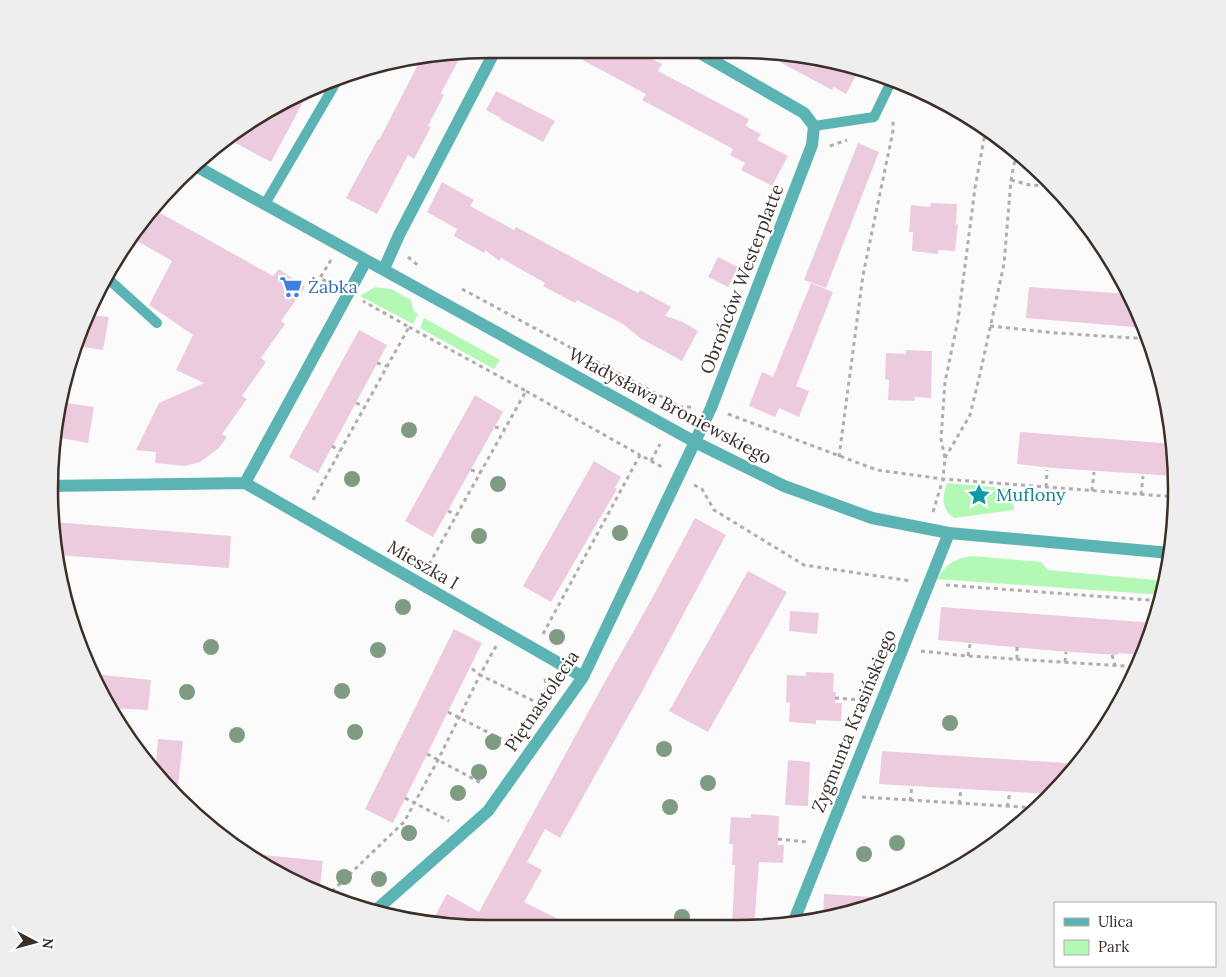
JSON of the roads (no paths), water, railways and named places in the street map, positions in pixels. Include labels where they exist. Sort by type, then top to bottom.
[{"type":"street","points":[[384,270],[399,235],[491,58]]},
{"type":"street","points":[[709,58],[804,113],[814,126]]},
{"type":"street","name":"Obrońców Westerplatte","points":[[695,442],[711,408],[812,146],[814,126]]},
{"type":"street","name":"Władysława Broniewskiego","points":[[200,168],[695,442],[784,486],[872,518],[949,533],[1164,551]]},
{"type":"street","points":[[58,486],[245,483],[366,261]]},
{"type":"street","name":"Piętnastolecia","points":[[381,906],[488,811],[583,677],[695,442]]},
{"type":"street","name":"Mieszka I","points":[[245,483],[583,677]]},
{"type":"street","name":"Zygmunta Krasińskiego","points":[[796,916],[949,533]]},
{"type":"lane","points":[[814,126],[874,117],[889,85]]},
{"type":"lane","points":[[265,204],[334,86]]},
{"type":"lane","points":[[111,281],[157,323]]},
{"type":"place","name":"Żabka","points":[[291,287]]},
{"type":"place","name":"Muflony","points":[[979,495]]}]
